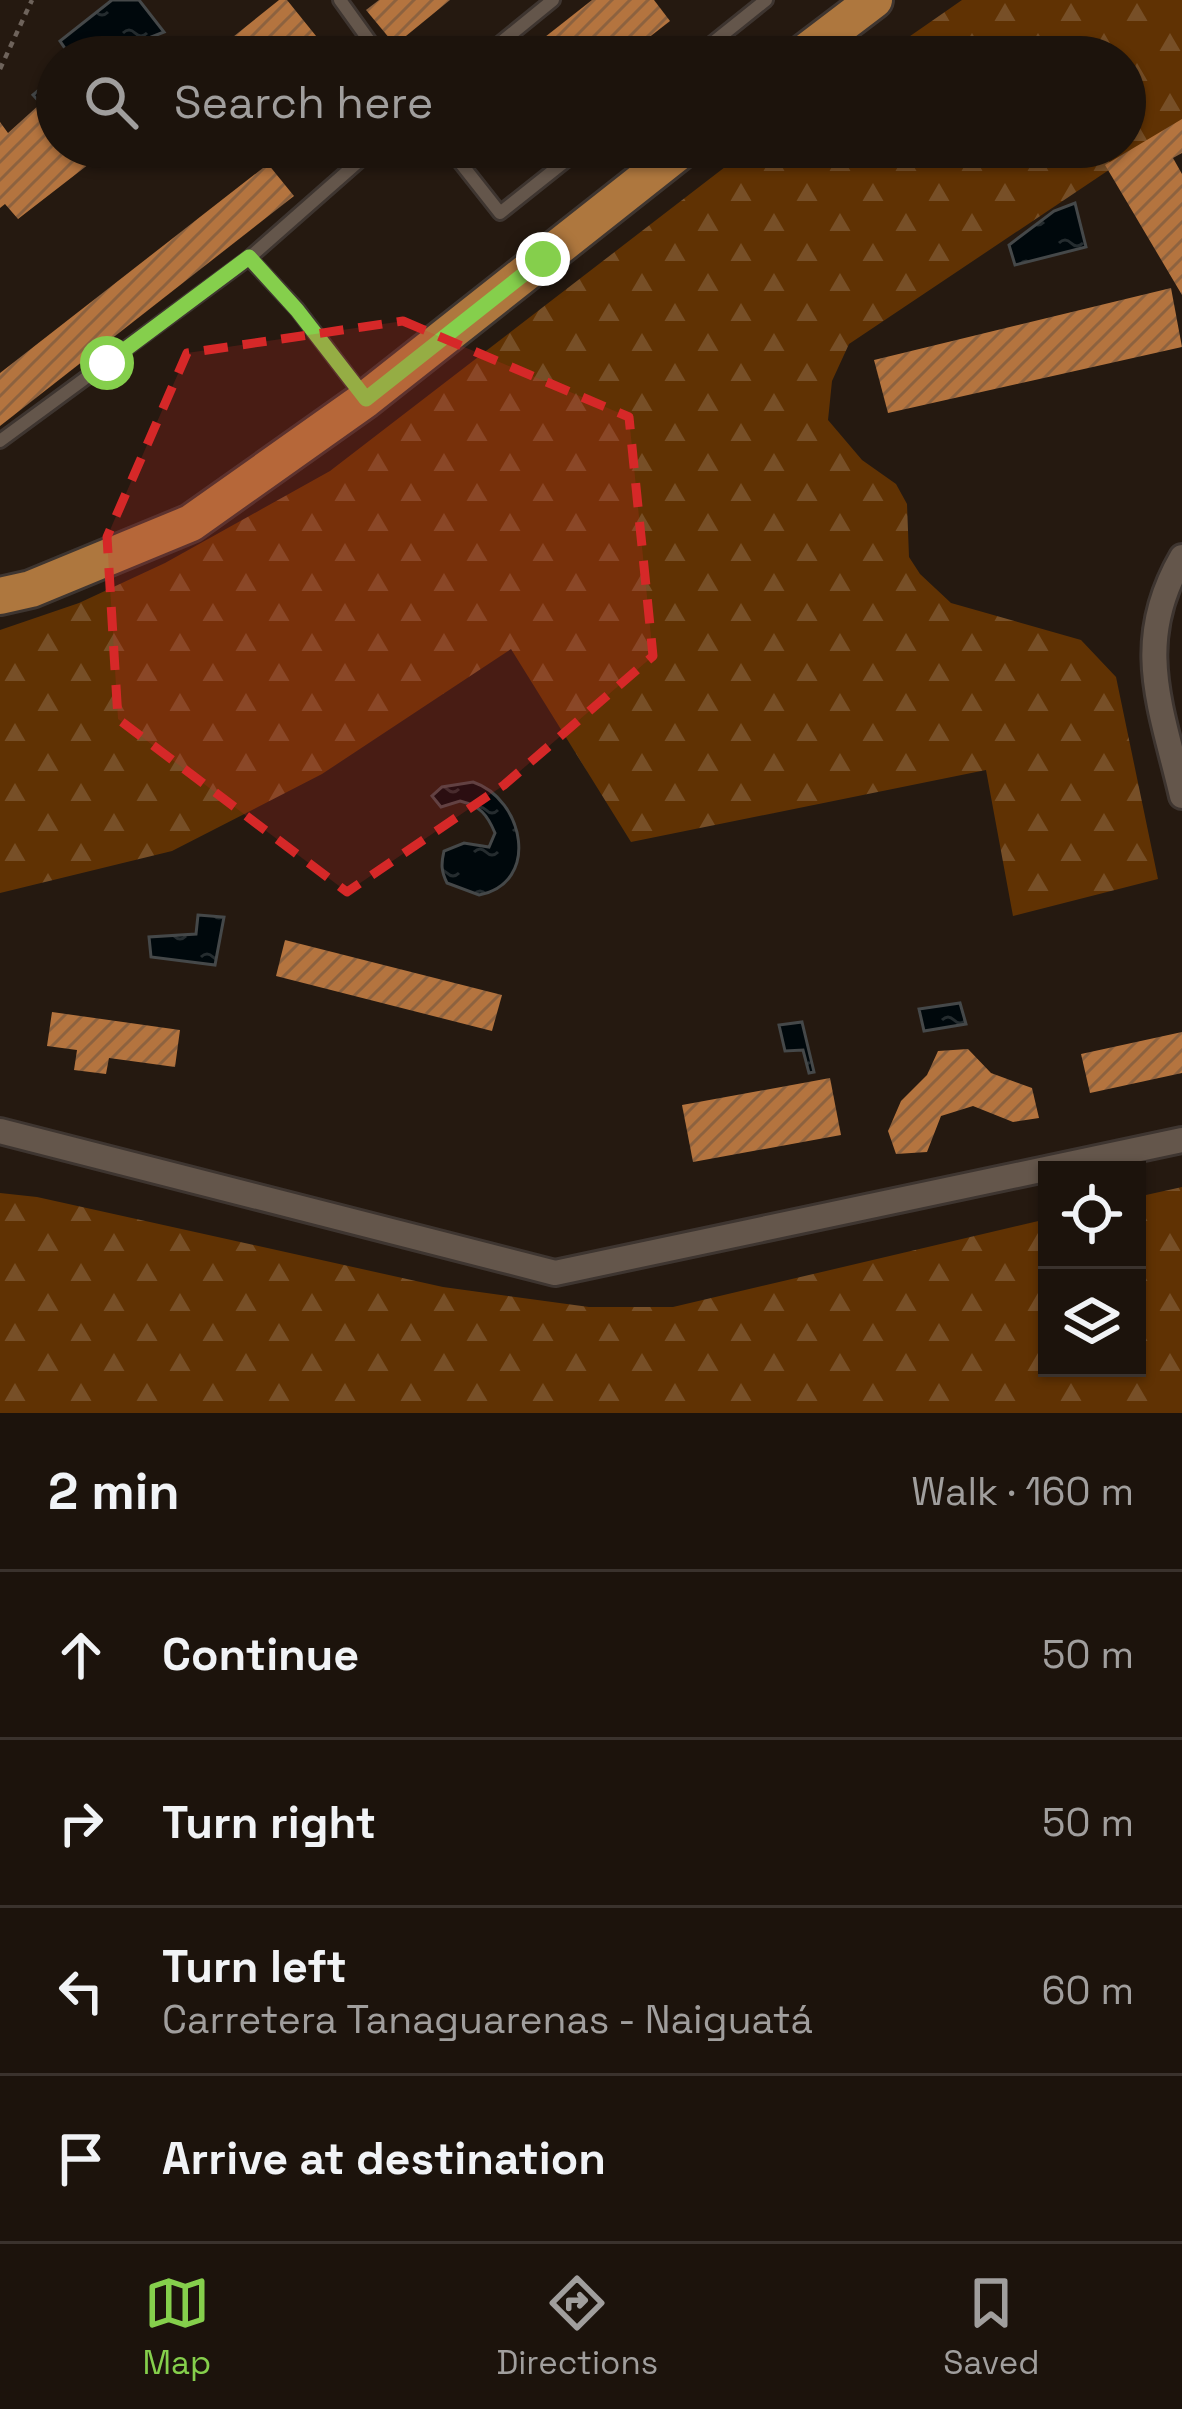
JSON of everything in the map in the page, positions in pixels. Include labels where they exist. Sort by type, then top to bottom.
[{"type":"main road","points":[[827,36],[874,0]]},
{"type":"main road","points":[[0,596],[31,589],[190,523],[366,399],[658,168]]},
{"type":"street","points":[[1182,557],[1154,620],[1154,676],[1182,796]]},
{"type":"street","points":[[0,1131],[555,1273],[1182,1139]]},
{"type":"lane","points":[[340,0],[366,36]]},
{"type":"lane","points":[[509,36],[553,0]]},
{"type":"lane","points":[[721,36],[766,0]]},
{"type":"lane","points":[[0,441],[249,257],[351,168]]},
{"type":"lane","points":[[465,168],[500,213],[557,168]]},
{"type":"lane","points":[[249,257],[366,399]]},
{"type":"path","points":[[0,69],[32,0]]},
{"type":"highlighted area","points":[[403,321],[629,417],[653,656],[504,785],[347,892],[118,719],[107,537],[187,353]]},
{"type":"green space","points":[[962,0],[1182,0],[1182,121],[1146,145],[1146,36],[910,36]]},
{"type":"green space","points":[[724,168],[1112,168],[849,344],[832,381],[828,420],[862,460],[896,484],[907,504],[909,557],[951,603],[1081,640],[1116,677],[1158,879],[1013,916],[986,770],[631,842],[511,649],[322,774],[172,851],[0,893],[0,630],[79,603],[165,563],[330,471]]},
{"type":"green space","points":[[1182,1187],[1182,1413],[0,1413],[0,1193],[37,1197],[443,1287],[589,1307],[673,1307],[1038,1221],[1038,1377],[1146,1377],[1146,1195]]},
{"type":"water","points":[[112,0],[139,0],[164,32],[154,36],[66,36]]},
{"type":"water","points":[[1075,203],[1086,247],[1015,265],[1009,245],[1054,211]]},
{"type":"water","points":[[473,782],[504,805],[518,840],[511,875],[499,887],[479,895],[447,883],[443,856],[444,851],[464,843],[489,847],[495,833],[492,826],[473,805],[460,801],[441,807],[432,796],[442,787]]},
{"type":"water","points":[[198,915],[224,917],[215,965],[151,957],[149,937],[196,934]]},
{"type":"water","points":[[960,1003],[966,1024],[924,1031],[919,1009]]},
{"type":"water","points":[[802,1022],[814,1072],[809,1073],[803,1050],[785,1051],[779,1025]]},
{"type":"building","points":[[279,0],[287,0],[316,36],[234,36]]},
{"type":"building","points":[[379,0],[450,0],[406,36],[388,36],[366,10]]},
{"type":"building","points":[[592,0],[654,0],[670,21],[651,36],[546,36]]},
{"type":"building","points":[[36,108],[36,168],[84,168],[18,219],[5,204],[0,208],[0,122],[8,133]]},
{"type":"building","points":[[1182,119],[1182,153],[1173,158],[1182,174],[1182,295],[1107,168],[1146,168],[1146,141]]},
{"type":"building","points":[[263,168],[271,168],[294,196],[0,426],[0,373]]},
{"type":"building","points":[[1171,288],[1182,347],[888,413],[874,360]]},
{"type":"building","points":[[285,940],[502,995],[492,1031],[276,976]]},
{"type":"building","points":[[52,1012],[180,1030],[175,1067],[109,1058],[106,1074],[74,1070],[77,1050],[47,1046]]},
{"type":"building","points":[[1182,1032],[1182,1073],[1090,1093],[1081,1054]]},
{"type":"building","points":[[968,1049],[991,1073],[1032,1088],[1039,1118],[1013,1122],[973,1106],[941,1116],[927,1152],[896,1154],[888,1131],[901,1101],[927,1075],[938,1051]]},
{"type":"building","points":[[830,1078],[841,1135],[693,1162],[682,1105]]},
{"type":"route","points":[[107,363],[249,257],[366,399],[543,259]]}]
